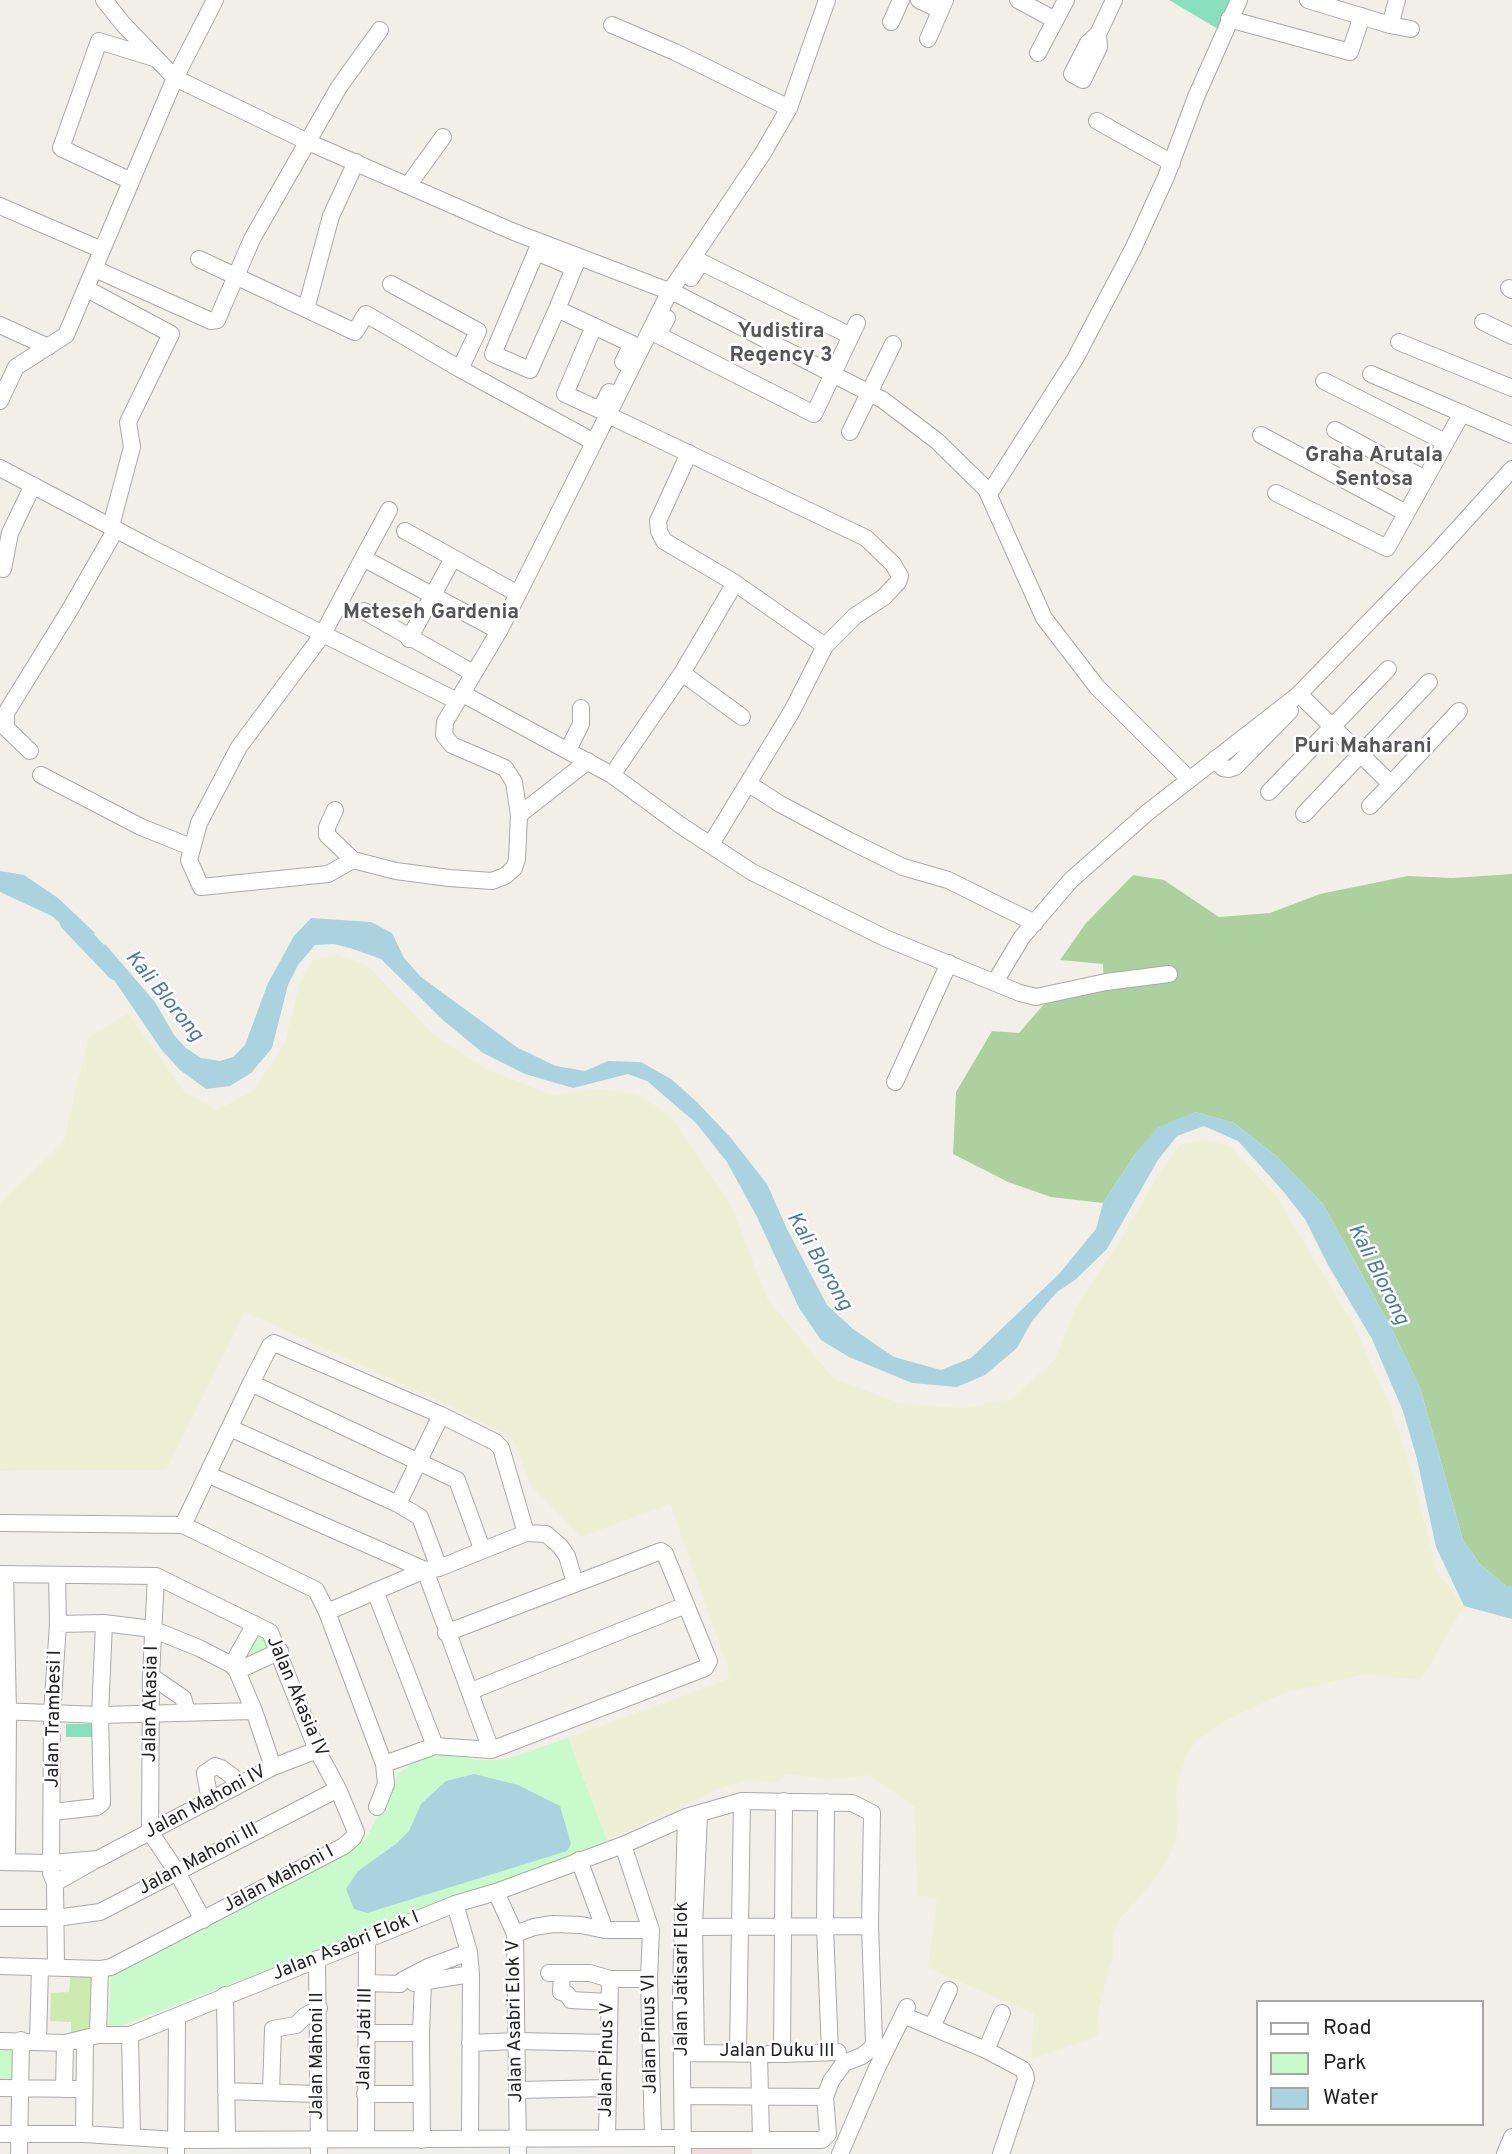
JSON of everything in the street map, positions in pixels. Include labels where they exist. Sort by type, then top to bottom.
[{"type":"street","points":[[104,0],[123,24],[175,78],[308,142],[409,184],[577,262]]},
{"type":"street","points":[[0,401],[16,368],[66,335],[175,78],[215,0]]},
{"type":"street","points":[[891,22],[901,0]]},
{"type":"street","points":[[919,0],[943,5],[928,39]]},
{"type":"street","points":[[1018,0],[1055,20]]},
{"type":"street","points":[[1038,53],[1066,0]]},
{"type":"street","points":[[1098,34],[1114,0]]},
{"type":"street","points":[[989,494],[1084,344],[1133,249],[1172,163],[1196,97],[1239,0]]},
{"type":"street","points":[[1307,0],[1411,29]]},
{"type":"street","points":[[1390,24],[1397,0]]},
{"type":"street","points":[[335,810],[327,827],[327,835],[353,860],[409,873],[492,881],[505,876],[514,867],[517,859],[519,815],[514,782],[505,768],[452,745],[444,735],[445,722],[499,631],[608,415],[675,296],[789,108],[823,1]]},
{"type":"street","points":[[1229,19],[1350,52],[1362,16]]},
{"type":"street","points":[[612,25],[675,52],[789,108]]},
{"type":"street","points":[[95,268],[211,321],[217,320],[222,314],[234,278],[252,239],[339,87],[380,30]]},
{"type":"street","points":[[131,181],[61,148],[99,41],[156,58]]},
{"type":"street","points":[[1097,121],[1172,163]]},
{"type":"street","points":[[409,184],[443,137]]},
{"type":"street","points":[[306,309],[331,216],[356,162]]},
{"type":"street","points":[[0,206],[103,250]]},
{"type":"street","points":[[577,262],[530,370],[493,354],[536,252],[577,262],[675,296],[883,400],[937,441],[989,494],[1044,618],[1097,687],[1189,779]]},
{"type":"street","points":[[199,260],[355,332],[366,314],[594,442]]},
{"type":"street","points":[[701,262],[854,330],[814,414],[658,335],[675,296],[701,262]]},
{"type":"street","points":[[391,284],[478,331],[460,369]]},
{"type":"street","points":[[30,751],[6,728],[6,713],[69,611],[114,528],[132,447],[128,422],[171,334],[87,289]]},
{"type":"street","points":[[557,309],[594,326],[632,344],[600,410],[565,394],[594,326]]},
{"type":"street","points":[[1483,322],[1512,336]]},
{"type":"street","points":[[0,325],[48,347]]},
{"type":"street","points":[[1399,342],[1512,387]]},
{"type":"street","points":[[850,432],[892,344]]},
{"type":"street","points":[[1371,374],[1512,435]]},
{"type":"street","points":[[1324,381],[1446,442]]},
{"type":"street","points":[[1276,493],[1387,548],[1461,413]]},
{"type":"street","points":[[608,415],[866,538],[893,564],[900,576],[884,597],[855,616],[825,646],[792,711],[711,844]]},
{"type":"street","points":[[1335,430],[1425,479]]},
{"type":"street","points":[[1261,435],[1406,513]]},
{"type":"street","points":[[689,453],[658,521],[664,541],[735,583],[825,646]]},
{"type":"street","points":[[0,468],[323,634],[568,750],[612,775],[680,825],[752,872],[885,938],[1020,993],[1037,997],[1106,982],[1169,974]]},
{"type":"street","points":[[995,982],[1022,937],[1071,880],[1148,811],[1298,695],[1434,555],[1512,469]]},
{"type":"street","points":[[3,569],[10,533],[33,485]]},
{"type":"street","points":[[353,860],[328,874],[201,887],[189,860],[198,822],[239,747],[323,634],[389,510]]},
{"type":"street","points":[[405,531],[518,594]]},
{"type":"street","points":[[363,558],[499,631]]},
{"type":"street","points":[[409,639],[453,558]]},
{"type":"street","points":[[612,775],[682,673],[735,583]]},
{"type":"street","points":[[364,611],[473,673]]},
{"type":"street","points":[[1215,759],[1223,768],[1236,767],[1347,656]]},
{"type":"street","points":[[1269,792],[1388,669]]},
{"type":"street","points":[[682,673],[742,717]]},
{"type":"street","points":[[1304,814],[1429,682]]},
{"type":"street","points":[[1303,698],[1391,784]]},
{"type":"street","points":[[568,750],[581,724],[581,708]]},
{"type":"street","points":[[1370,806],[1459,711]]},
{"type":"street","points":[[519,815],[588,761]]},
{"type":"street","points":[[41,775],[141,827],[191,847]]},
{"type":"street","points":[[749,784],[780,804],[903,867],[948,880],[1035,923]]},
{"type":"street","points":[[895,1082],[949,962]]},
{"type":"street","points":[[183,1525],[270,1346],[278,1343],[441,1415],[495,1442],[501,1448],[526,1532]]},
{"type":"street","points":[[251,1383],[457,1480],[482,1549]]},
{"type":"street","points":[[398,1504],[441,1415]]},
{"type":"street","points":[[230,1428],[398,1504],[422,1519],[446,1633],[471,1691],[491,1750]]},
{"type":"street","points":[[209,1475],[432,1569]]},
{"type":"street","points":[[0,1523],[183,1525],[316,1590],[327,1612],[384,1764],[386,1784],[377,1807]]},
{"type":"street","points":[[327,1612],[526,1532],[546,1534],[560,1546],[567,1556],[575,1583]]},
{"type":"street","points":[[384,1764],[435,1746],[491,1750],[705,1668],[708,1658],[665,1554],[661,1551],[446,1633]]},
{"type":"street","points":[[4,1862],[2,1574],[156,1576]]},
{"type":"street","name":"Jalan Trambesi I","points":[[38,2042],[56,1918],[55,1883],[51,1863],[52,1714],[58,1624],[58,1575]]},
{"type":"street","name":"Jalan Akasia IV","points":[[156,1576],[270,1632],[280,1651],[317,1749],[355,1827],[354,1838]]},
{"type":"street","name":"Jalan Akasia I","points":[[150,1832],[152,1629],[156,1576]]},
{"type":"street","points":[[376,1591],[435,1746]]},
{"type":"street","points":[[471,1691],[686,1605]]},
{"type":"street","points":[[53,1812],[97,1807],[102,1803],[100,1715],[104,1623]]},
{"type":"street","points":[[58,1624],[104,1623],[152,1629],[200,1648],[234,1668],[254,1711],[274,1768]]},
{"type":"street","points":[[234,1668],[255,1624]]},
{"type":"street","points":[[234,1668],[280,1651]]},
{"type":"street","points":[[151,1676],[183,1698],[187,1711]]},
{"type":"street","points":[[4,1711],[100,1715],[254,1711]]},
{"type":"street","name":"Jalan Mahoni IV","points":[[55,1883],[236,1787],[317,1749]]},
{"type":"street","points":[[209,1801],[205,1773],[215,1766],[232,1776],[236,1787]]},
{"type":"street","name":"Jalan Mahoni III","points":[[0,1918],[56,1918],[100,1912],[338,1789]]},
{"type":"street","points":[[738,2053],[742,1801]]},
{"type":"street","points":[[0,2134],[132,2136],[176,2147],[228,2140],[319,2147],[366,2138],[470,2139],[517,2146],[607,2137],[653,2138],[680,2144],[761,2139],[822,2140],[828,2134],[825,2097],[831,2081],[844,2063],[862,2056],[872,2048],[874,2042],[870,1926],[872,1813],[852,1803],[742,1801],[692,1816]]},
{"type":"street","points":[[782,2054],[784,1801]]},
{"type":"street","points":[[827,1802],[825,1928],[830,2052]]},
{"type":"street","name":"Jalan Asabri Elok I","points":[[0,2041],[65,2043],[91,2036],[130,2035],[455,1903],[496,1892],[692,1816]]},
{"type":"street","name":"Jalan Jatisari Elok","points":[[680,2144],[689,2052],[688,1927],[692,1816]]},
{"type":"street","name":"Jalan Mahoni I","points":[[150,1832],[177,1872],[203,1920]]},
{"type":"street","name":"Jalan Mahoni I","points":[[0,1966],[111,1967],[344,1846],[354,1838]]},
{"type":"street","points":[[515,1934],[553,1924],[581,1925],[605,1930],[651,1930],[623,1844]]},
{"type":"street","name":"Jalan Mahoni IV","points":[[4,1862],[51,1863],[98,1859]]},
{"type":"street","points":[[579,1860],[605,1930]]},
{"type":"street","name":"Jalan Asabri Elok V","points":[[496,1892],[515,1934],[519,2090],[517,2146]]},
{"type":"street","points":[[455,1903],[469,1952],[471,1974],[470,2139]]},
{"type":"street","points":[[553,1924],[596,1908]]},
{"type":"street","points":[[688,1927],[870,1926]]},
{"type":"street","name":"Jalan Pinus VI","points":[[651,1930],[649,1979],[653,2138]]},
{"type":"street","name":"Jalan Jati III","points":[[366,1940],[366,2138]]},
{"type":"street","points":[[400,1984],[402,1980],[428,1967],[469,1952]]},
{"type":"street","name":"Jalan Mahoni II","points":[[317,1959],[319,2147]]},
{"type":"street","points":[[84,2134],[84,2089],[100,1969]]},
{"type":"street","points":[[608,2002],[571,2000],[568,1994],[561,1992],[556,1973],[590,1973],[610,1979]]},
{"type":"street","points":[[367,1983],[400,1984],[471,1974]]},
{"type":"street","name":"Jalan Pinus V","points":[[607,2137],[610,1979],[649,1979]]},
{"type":"street","points":[[422,2140],[423,1981]]},
{"type":"street","points":[[932,2027],[949,1990]]},
{"type":"street","points":[[225,1995],[228,2140]]},
{"type":"street","points":[[271,2092],[273,2029],[296,2025],[319,2008]]},
{"type":"street","points":[[840,2154],[877,2068],[909,2012],[932,2027],[986,2050],[1026,2074],[1001,2154]]},
{"type":"street","points":[[986,2050],[1002,2013]]},
{"type":"street","points":[[176,2147],[177,2017]]},
{"type":"street","points":[[366,2032],[421,2033]]},
{"type":"street","points":[[130,2035],[132,2136]]},
{"type":"street","points":[[19,2154],[21,2040]]},
{"type":"street","points":[[64,2089],[65,2043]]},
{"type":"street","points":[[470,2043],[607,2043]]},
{"type":"street","name":"Jalan Duku III","points":[[689,2052],[782,2054],[852,2052],[872,2048]]},
{"type":"street","points":[[759,2053],[761,2139]]},
{"type":"street","points":[[0,2088],[84,2089]]},
{"type":"street","points":[[519,2090],[608,2088]]},
{"type":"street","points":[[226,2091],[317,2094]]},
{"type":"street","points":[[365,2094],[421,2094]]},
{"type":"street","points":[[683,2096],[825,2097]]},
{"type":"street","points":[[1506,2154],[1512,2137]]},
{"type":"shaded area","points":[[692,2144],[752,2144],[752,2154],[692,2154]]},
{"type":"green space","points":[[1169,0],[1232,0],[1218,29]]},
{"type":"green space","points":[[1512,874],[1512,1586],[1506,1586],[1480,1564],[1463,1540],[1420,1388],[1391,1327],[1323,1204],[1276,1156],[1234,1123],[1195,1112],[1135,1154],[1103,1203],[1051,1197],[1008,1182],[953,1154],[956,1092],[992,1031],[1019,1033],[1045,1003],[1104,988],[1103,964],[1060,960],[1086,923],[1133,875],[1164,880],[1219,917],[1270,913],[1320,894],[1408,876],[1452,878]]},
{"type":"green space","points":[[338,955],[368,966],[433,1034],[485,1069],[553,1095],[598,1089],[637,1094],[671,1116],[731,1205],[767,1298],[833,1378],[899,1403],[962,1408],[1012,1399],[1055,1359],[1077,1305],[1121,1239],[1158,1175],[1181,1144],[1203,1140],[1229,1145],[1277,1197],[1354,1326],[1390,1405],[1414,1479],[1436,1571],[1464,1606],[1421,1680],[1364,1674],[1284,1693],[1230,1718],[1196,1741],[1185,1759],[1179,1777],[1176,1797],[1179,1819],[1176,1840],[1169,1858],[1148,1889],[1119,1919],[1113,1937],[1113,1957],[1097,2015],[1099,2036],[1031,2059],[1034,2014],[928,1968],[937,1899],[917,1895],[915,1807],[869,1775],[830,1780],[788,1774],[778,1782],[748,1780],[721,1788],[607,1840],[568,1738],[729,1679],[728,1668],[670,1504],[581,1537],[531,1486],[513,1438],[440,1401],[245,1312],[166,1470],[0,1471],[0,1203],[64,1141],[88,1038],[128,1013],[184,1091],[217,1110],[254,1090],[285,1043],[300,983],[313,960]]},
{"type":"green space","points":[[257,1631],[266,1634],[272,1653],[239,1661]]},
{"type":"green space","points":[[66,1724],[94,1724],[94,1737],[66,1737]]},
{"type":"green space","points":[[568,1738],[607,1840],[589,1852],[306,1955],[108,2031],[111,1975],[353,1850],[367,1837],[398,1774],[417,1760],[444,1754],[479,1760],[504,1760]]},
{"type":"green space","points":[[71,1972],[97,1973],[94,2036],[71,2035],[71,2022],[50,2021],[51,1993],[69,1992]]},
{"type":"green space","points":[[0,2045],[18,2045],[18,2084],[0,2084]]},
{"type":"water","points":[[0,871],[24,875],[58,898],[95,933],[84,944],[52,916],[0,892]]},
{"type":"water","points":[[311,918],[371,922],[392,933],[404,958],[421,977],[518,1048],[556,1066],[585,1071],[608,1061],[641,1062],[671,1079],[730,1137],[767,1184],[827,1305],[853,1329],[894,1357],[941,1370],[971,1358],[1059,1274],[1096,1229],[1103,1203],[1135,1154],[1158,1127],[1195,1112],[1234,1123],[1276,1156],[1323,1204],[1391,1327],[1420,1388],[1463,1540],[1480,1564],[1506,1586],[1512,1586],[1512,1619],[1464,1606],[1436,1547],[1417,1459],[1403,1411],[1372,1339],[1328,1265],[1305,1219],[1238,1141],[1204,1126],[1177,1136],[1158,1160],[1107,1249],[1075,1280],[1057,1292],[1032,1321],[1017,1348],[985,1375],[957,1387],[912,1383],[849,1357],[821,1340],[799,1308],[757,1217],[727,1162],[696,1123],[647,1081],[628,1074],[573,1088],[525,1074],[483,1053],[444,1021],[381,959],[334,944],[315,945],[298,965],[288,985],[272,1048],[251,1073],[230,1086],[206,1089],[180,1070],[161,1049],[110,974],[93,958],[105,944],[155,1002],[174,1035],[186,1048],[201,1058],[220,1061],[233,1057],[245,1045],[268,983],[294,936]]},
{"type":"water","points":[[474,1774],[518,1785],[560,1806],[571,1844],[567,1851],[367,1913],[354,1909],[346,1889],[358,1871],[396,1844],[409,1831],[421,1804],[446,1781]]},
{"type":"waterway","name":"Kali Blorong","points":[[69,922],[116,971]]},
{"type":"district","name":"Yudistira Regency 3","points":[[781,345]]},
{"type":"district","name":"Graha Arutala Sentosa","points":[[1374,469]]},
{"type":"district","name":"Meteseh Gardenia","points":[[431,614]]},
{"type":"district","name":"Puri Maharani","points":[[1363,748]]}]
